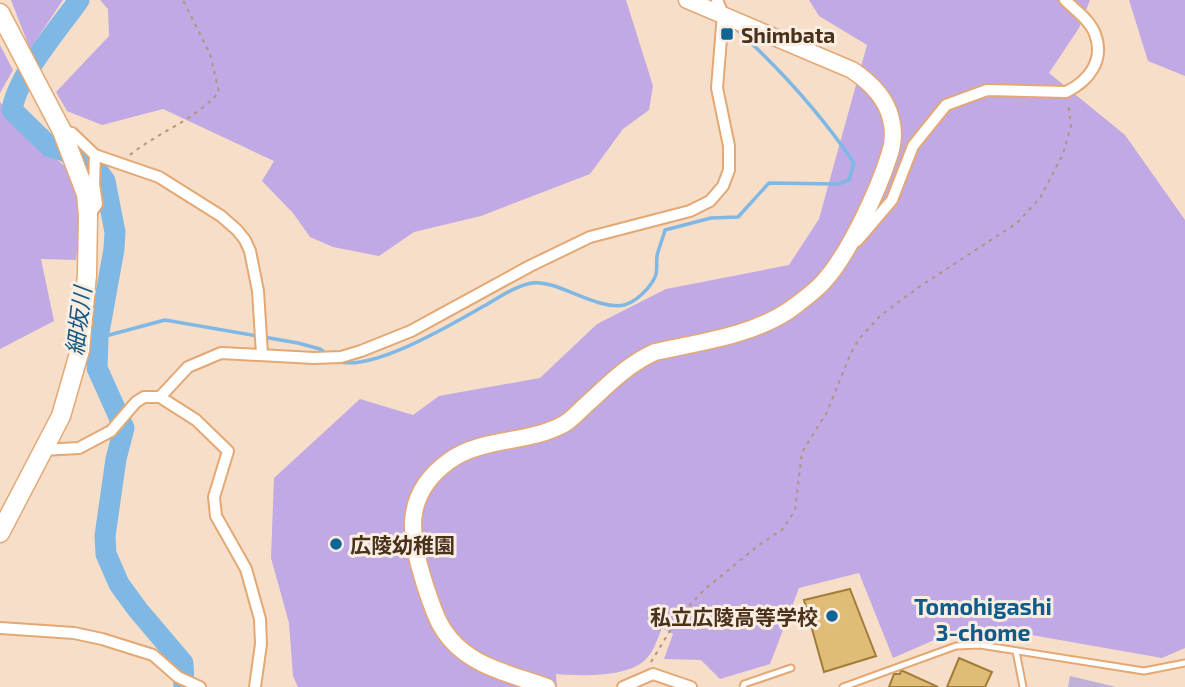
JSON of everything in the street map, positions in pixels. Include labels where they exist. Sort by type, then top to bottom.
[{"type":"main road","points":[[0,13],[64,136],[86,194],[89,216],[88,275],[80,350],[61,416],[0,533]]},
{"type":"street","points":[[687,0],[720,7],[852,70],[870,82],[884,100],[891,118],[893,137],[890,155],[867,208],[839,261]]},
{"type":"street","points":[[547,687],[491,667],[465,654],[437,623],[414,551],[411,533],[421,492],[433,474],[467,451],[487,444],[540,435],[566,423],[640,358],[764,325],[806,297],[825,280],[892,200],[913,146],[946,105],[986,90],[1066,92],[1078,87],[1095,68],[1099,53],[1095,33],[1065,0]]},
{"type":"street","points":[[160,397],[188,367],[221,353],[314,358],[341,357],[361,351],[411,331],[530,266],[590,237],[690,211],[710,201],[723,186],[729,170],[729,146],[717,88],[720,7]]},
{"type":"street","points":[[64,136],[72,133],[95,155],[159,177],[221,216],[245,240],[250,251],[258,291],[262,354]]},
{"type":"street","points":[[89,216],[97,204],[94,184],[95,155]]},
{"type":"street","points":[[42,450],[79,448],[111,431],[144,397],[160,397],[196,419],[228,451],[214,497],[215,516],[246,569],[260,619],[261,644],[255,687]]},
{"type":"street","points":[[0,628],[74,633],[102,639],[153,655],[177,677],[199,686]]},
{"type":"street","points":[[623,687],[653,674],[691,687]]},
{"type":"lane","points":[[843,687],[956,646],[980,645],[1144,671],[1185,663]]},
{"type":"lane","points":[[1016,651],[1023,687]]},
{"type":"lane","points":[[743,687],[744,684],[791,668]]},
{"type":"path","points":[[127,166],[131,154],[188,120],[219,92],[210,54],[183,0]]},
{"type":"path","points":[[638,682],[677,620],[705,589],[783,529],[795,510],[802,452],[827,412],[859,339],[880,317],[919,286],[1017,223],[1040,198],[1063,154],[1071,126],[1066,92]]},
{"type":"shaded area","points":[[11,0],[63,0],[30,49]]},
{"type":"shaded area","points":[[100,0],[626,0],[653,86],[649,110],[623,129],[590,174],[481,216],[414,232],[379,256],[333,247],[310,237],[293,213],[262,181],[274,161],[163,109],[102,125],[67,111],[56,92],[109,36],[108,9]]},
{"type":"shaded area","points":[[809,0],[1090,0],[1079,28],[1049,73],[1125,135],[1185,220],[1185,648],[1162,658],[1003,630],[948,634],[893,658],[859,573],[799,588],[770,664],[720,679],[701,660],[664,659],[673,634],[662,628],[652,652],[639,665],[604,674],[556,674],[557,687],[298,687],[293,676],[289,623],[271,558],[274,478],[360,399],[413,415],[439,396],[540,378],[597,324],[666,289],[789,265],[819,219],[867,45],[819,16]]},
{"type":"shaded area","points":[[1129,0],[1185,0],[1185,76],[1148,61]]},
{"type":"shaded area","points":[[0,45],[13,70],[0,93]]},
{"type":"shaded area","points":[[0,102],[25,133],[72,172],[81,214],[76,260],[41,259],[54,321],[0,349]]},
{"type":"shaded area","points":[[1070,676],[1116,687],[1068,687]]},
{"type":"building","points":[[850,589],[876,656],[824,672],[804,600]]},
{"type":"building","points":[[959,658],[992,672],[985,687],[947,687]]},
{"type":"building","points":[[901,671],[938,687],[889,687],[894,674],[900,674]]},
{"type":"waterway","name":"細坂川","points":[[79,0],[30,68],[15,97],[12,110],[50,147],[94,166],[105,181],[115,232],[98,338],[97,368],[124,428],[116,459],[105,536],[106,554],[119,584],[183,663],[184,687]]},
{"type":"waterway","points":[[337,361],[352,363],[390,354],[513,289],[532,283],[553,286],[602,304],[624,305],[642,294],[655,277],[657,256],[665,230],[711,218],[738,217],[769,183],[838,184],[849,180],[854,163],[841,144],[798,92],[734,27]]},
{"type":"waterway","points":[[98,338],[165,320],[298,343],[320,349],[328,355]]},
{"type":"place","name":"Shimbata","points":[[727,34]]},
{"type":"place","name":"広陵幼稚園","points":[[336,544]]},
{"type":"place","name":"私立広陵高等学校","points":[[832,616]]},
{"type":"district","name":"Tomohigashi 3-chome","points":[[983,619]]}]
